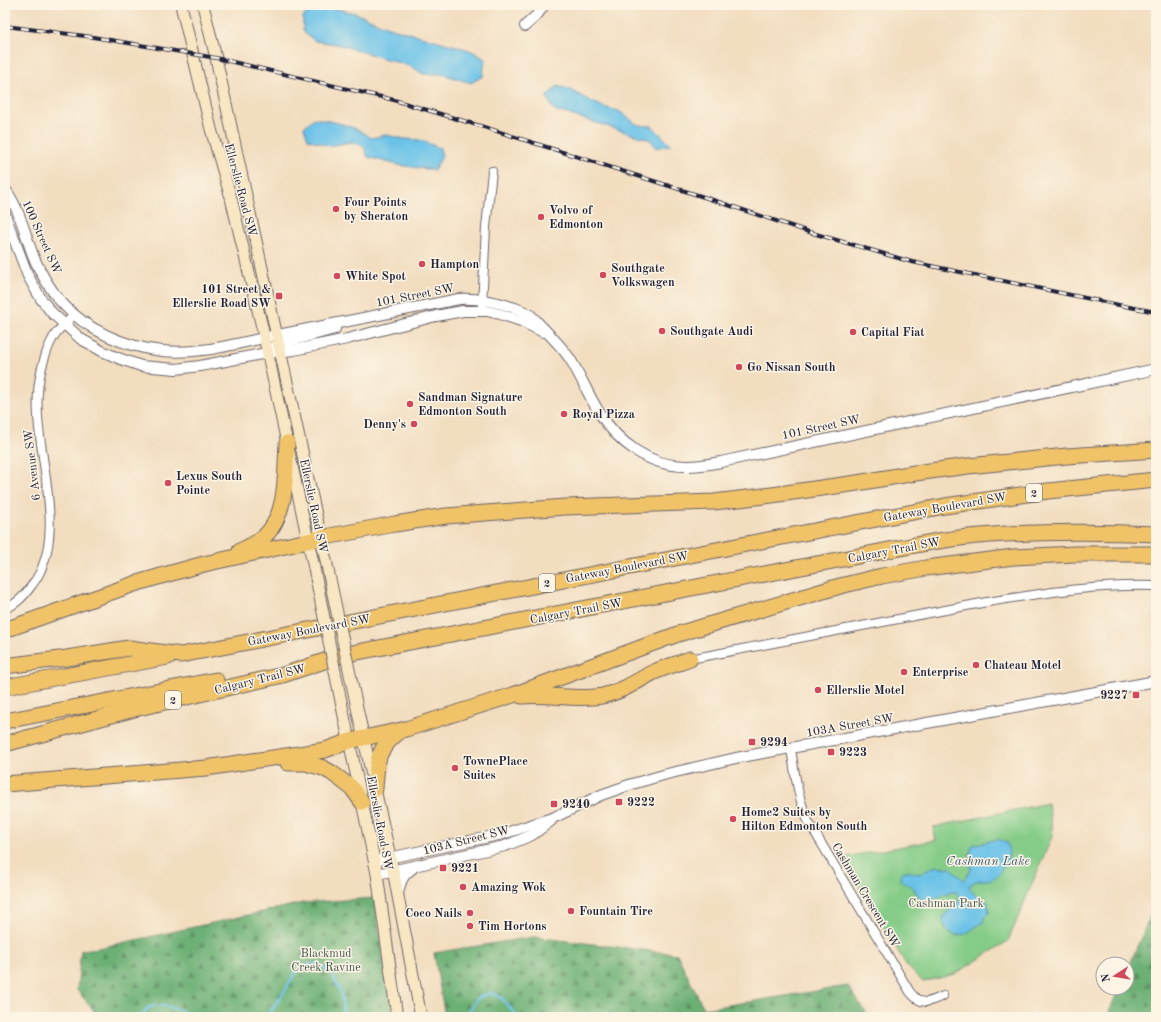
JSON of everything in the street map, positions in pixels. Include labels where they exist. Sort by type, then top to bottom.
[{"type":"highway","points":[[5,630],[134,584],[204,564],[236,553],[254,544],[264,536],[277,516],[284,494],[288,443]]},
{"type":"highway","points":[[204,564],[315,539],[446,516],[565,507],[714,502],[857,483],[968,466],[1067,456],[1156,450]]},
{"type":"highway","name":"Gateway Boulevard SW","points":[[5,666],[129,648],[180,655],[913,512],[1048,491],[1156,480]]},
{"type":"highway","points":[[1048,491],[1079,494],[1156,490]]},
{"type":"highway","points":[[959,538],[1023,527],[1096,523],[1156,524]]},
{"type":"highway","name":"Calgary Trail SW","points":[[5,744],[134,709],[283,675],[342,656],[913,545],[959,538],[1022,533],[1066,532],[1156,534]]},
{"type":"highway","points":[[5,784],[229,765],[325,750],[357,740],[406,729],[501,699],[678,634],[840,586],[882,576],[926,568],[1014,557],[1075,554],[1156,554]]},
{"type":"highway","points":[[5,687],[180,655]]},
{"type":"highway","points":[[5,721],[342,656]]},
{"type":"highway","points":[[501,699],[541,695],[583,698],[600,696],[625,689],[653,673],[690,659]]},
{"type":"highway","points":[[375,789],[376,766],[381,750],[388,742],[406,729]]},
{"type":"highway","points":[[229,765],[306,763],[314,765],[332,773],[352,788],[362,802]]},
{"type":"main road","name":"Ellerslie Road SW","points":[[181,5],[211,129],[231,198],[288,443],[315,539],[327,565],[359,717],[357,740],[362,802],[377,874],[396,1017]]},
{"type":"main road","name":"Ellerslie Road SW","points":[[203,5],[279,344],[315,539],[314,568],[345,721],[357,740],[375,789],[393,870],[421,1017]]},
{"type":"street","points":[[525,26],[537,15],[544,5]]},
{"type":"street","points":[[482,311],[486,227],[492,171]]},
{"type":"street","name":"100 Street SW","points":[[5,189],[19,215],[34,258],[50,288],[61,302],[74,314],[102,333],[124,343],[163,351],[201,350],[264,338],[279,344]]},
{"type":"street","name":"100 Street SW","points":[[5,215],[23,264],[41,299],[64,325],[81,339],[102,351],[141,366],[176,368],[200,366],[267,353]]},
{"type":"street","name":"101 Street SW","points":[[279,344],[325,333],[363,318],[459,299],[482,300],[508,306],[528,314],[556,341],[570,359],[600,413],[612,430],[621,439],[640,454],[651,459],[675,465],[687,466],[721,462],[1156,369]]},
{"type":"street","name":"101 Street SW","points":[[279,344],[347,339],[456,312],[471,310],[492,312],[510,317],[550,335]]},
{"type":"street","name":"6 Avenue SW","points":[[6,608],[23,597],[34,582],[44,565],[48,548],[49,514],[39,430],[37,393],[39,378],[54,336],[74,314]]},
{"type":"street","points":[[267,353],[279,344]]},
{"type":"street","points":[[690,659],[987,602],[1081,588],[1128,585],[1156,586]]},
{"type":"street","name":"103A Street SW","points":[[374,861],[493,836],[555,817],[609,792],[652,778],[736,758],[1156,680]]},
{"type":"street","name":"Cashman Crescent SW","points":[[791,749],[800,798],[808,821],[908,987],[915,998],[921,1002],[930,1002],[943,996]]},
{"type":"street","name":"103A Street SW","points":[[377,874],[494,849],[516,842],[532,835],[555,817]]},
{"type":"street","points":[[398,896],[401,880],[406,873],[417,866]]},
{"type":"green space","name":"Cashman Park","points":[[1048,803],[1053,834],[1008,941],[955,974],[923,982],[907,966],[843,861],[846,857],[936,840],[933,827]]},
{"type":"green space","name":"Blackmud Creek Ravine","points":[[374,898],[393,1017],[99,1017],[77,990],[81,950],[99,948],[303,903]]},
{"type":"green space","points":[[1156,903],[1156,1017],[1107,1017],[1116,996],[1135,996],[1135,956],[1133,956]]},
{"type":"green space","points":[[533,937],[677,954],[704,1009],[848,986],[869,1017],[445,1017],[434,953]]},
{"type":"water","points":[[314,7],[327,7],[355,13],[388,27],[470,50],[485,59],[483,76],[471,83],[442,74],[423,74],[412,67],[337,44],[315,41],[303,31],[303,17]]},
{"type":"water","points":[[558,86],[571,90],[603,107],[619,111],[638,125],[652,126],[671,145],[656,148],[651,140],[564,113],[556,112],[547,96]]},
{"type":"water","points":[[314,118],[351,127],[371,138],[386,135],[420,140],[440,148],[442,157],[434,170],[398,165],[368,157],[363,145],[350,142],[329,146],[308,139],[304,127]]},
{"type":"water","name":"Cashman Lake","points":[[998,839],[1007,843],[1009,851],[1007,860],[998,874],[992,879],[974,882],[969,887],[973,893],[987,901],[989,911],[983,922],[965,934],[956,935],[947,931],[943,921],[944,915],[956,905],[960,899],[957,892],[945,894],[933,901],[928,902],[920,897],[909,884],[903,883],[900,879],[901,873],[907,871],[920,874],[936,866],[951,868],[963,880],[971,870],[970,854],[973,845]]},
{"type":"waterway","points":[[267,1017],[295,973],[299,969],[316,964],[322,966],[332,974],[341,993],[344,1017]]},
{"type":"waterway","points":[[464,1017],[479,997],[491,993],[502,998],[517,1017]]},
{"type":"waterway","points":[[142,1017],[147,1009],[157,1006],[164,1006],[196,1017]]},
{"type":"railway","points":[[5,26],[93,37],[216,58],[394,100],[487,128],[809,232],[912,262],[1156,312]]},
{"type":"place","name":"Four Points by Sheraton","points":[[336,209]]},
{"type":"place","name":"Volvo of Edmonton","points":[[541,217]]},
{"type":"place","name":"Hampton","points":[[422,264]]},
{"type":"place","name":"Southgate Volkswagen","points":[[603,275]]},
{"type":"place","name":"White Spot","points":[[337,276]]},
{"type":"place","name":"101 Street & Ellerslie Road SW","points":[[279,296]]},
{"type":"place","name":"Southgate Audi","points":[[662,331]]},
{"type":"place","name":"Capital Fiat","points":[[853,332]]},
{"type":"place","name":"Go Nissan South","points":[[739,367]]},
{"type":"place","name":"Sandman Signature Edmonton South","points":[[410,404]]},
{"type":"place","name":"Royal Pizza","points":[[564,414]]},
{"type":"place","name":"Denny's","points":[[414,424]]},
{"type":"place","name":"Lexus South Pointe","points":[[168,483]]},
{"type":"place","name":"Chateau Motel","points":[[976,665]]},
{"type":"place","name":"Enterprise","points":[[904,672]]},
{"type":"place","name":"Ellerslie Motel","points":[[818,690]]},
{"type":"place","name":"9227","points":[[1136,695]]},
{"type":"place","name":"9294","points":[[752,742]]},
{"type":"place","name":"9223","points":[[831,752]]},
{"type":"place","name":"TownePlace Suites","points":[[455,768]]},
{"type":"place","name":"9222","points":[[619,802]]},
{"type":"place","name":"9240","points":[[554,804]]},
{"type":"place","name":"Home2 Suites by Hilton Edmonton South","points":[[733,819]]},
{"type":"place","name":"9221","points":[[443,868]]},
{"type":"place","name":"Amazing Wok","points":[[463,887]]},
{"type":"place","name":"Fountain Tire","points":[[571,911]]},
{"type":"place","name":"Coco Nails","points":[[470,913]]},
{"type":"place","name":"Tim Hortons","points":[[470,926]]}]
